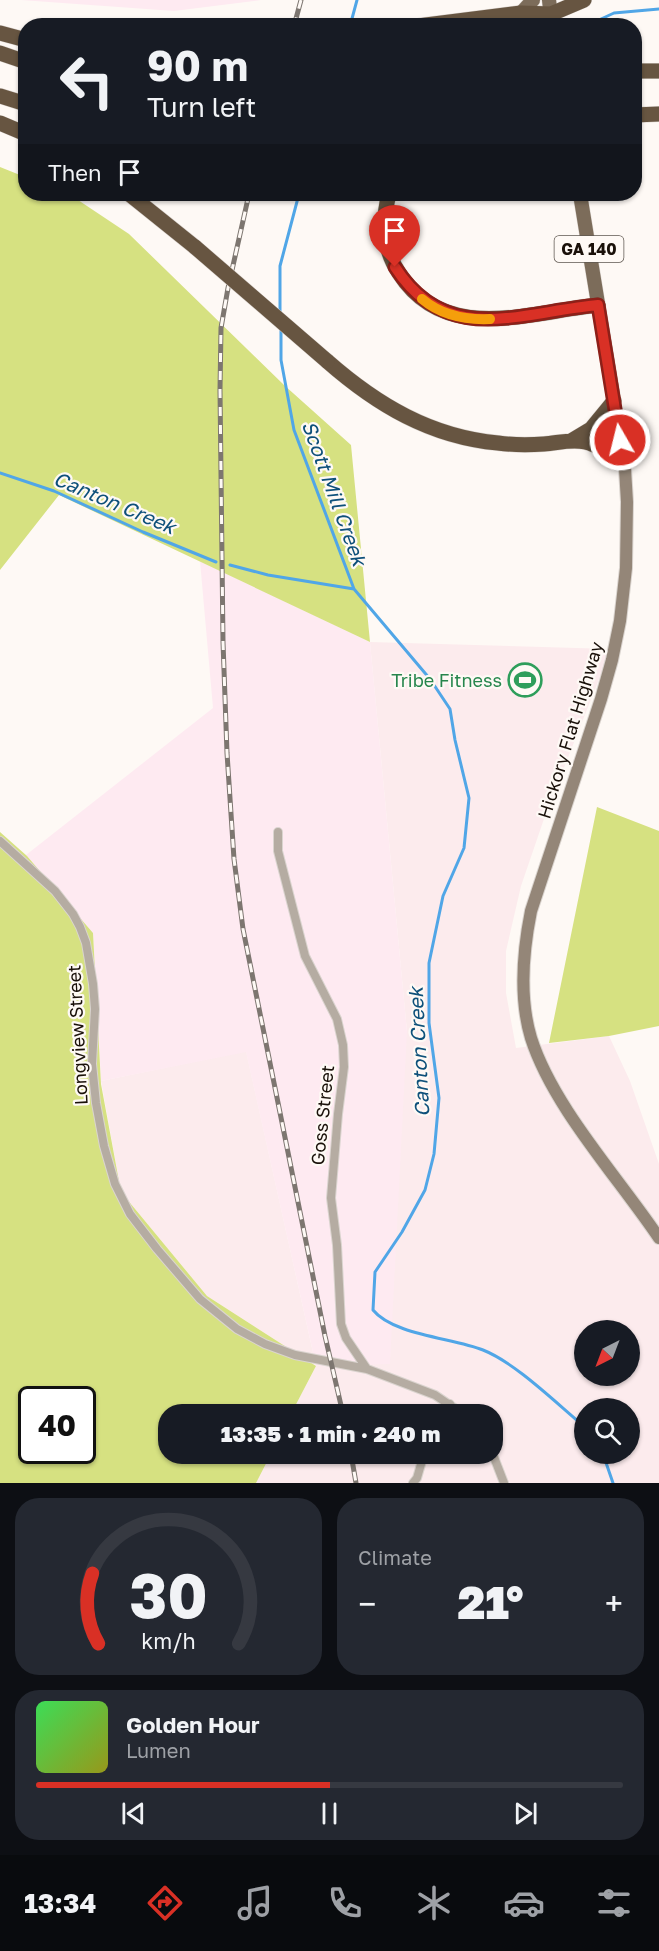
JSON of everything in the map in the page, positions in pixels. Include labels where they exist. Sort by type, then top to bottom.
[{"type":"highway","points":[[481,18],[521,13],[551,13],[584,0]]},
{"type":"highway","points":[[0,33],[18,38]]},
{"type":"highway","points":[[0,53],[18,59]]},
{"type":"highway","points":[[642,71],[659,71]]},
{"type":"highway","points":[[0,96],[18,102]]},
{"type":"highway","points":[[642,115],[659,114]]},
{"type":"highway","points":[[0,123],[18,131]]},
{"type":"highway","points":[[138,201],[356,385],[392,410],[436,431],[457,437],[498,443],[531,444],[571,441],[588,443],[623,459]]},
{"type":"highway","points":[[387,201],[384,225],[387,246],[395,267],[413,292],[426,303],[441,311],[455,316],[486,319],[598,305]]},
{"type":"highway","points":[[571,441],[597,423],[614,401]]},
{"type":"main road","points":[[521,13],[533,0]]},
{"type":"main road","name":"Hickory Flat Highway","points":[[581,201],[614,401]]},
{"type":"street","name":"Hickory Flat Highway","points":[[614,401],[623,459],[627,512],[626,568],[620,621],[601,699],[531,911],[525,944],[524,994],[531,1037],[542,1064],[564,1105],[659,1238]]},
{"type":"street","name":"Goss Street","points":[[278,832],[278,851],[305,956],[337,1019],[343,1045],[344,1067],[331,1198],[337,1245],[341,1324],[346,1338],[367,1369]]},
{"type":"street","name":"Longview Street","points":[[0,841],[55,891],[68,906],[86,943],[95,1009],[92,1064],[96,1103],[104,1146],[115,1184],[130,1214],[200,1299],[237,1329],[265,1344],[295,1355],[367,1369],[435,1395],[450,1404]]},
{"type":"street","points":[[413,1483],[421,1464]]},
{"type":"street","points":[[497,1464],[504,1483]]},
{"type":"shaded area","points":[[21,0],[261,0],[174,11]]},
{"type":"shaded area","points":[[200,561],[370,642],[407,1031],[390,1364],[316,1366],[246,1052],[101,1081],[93,933],[26,855],[213,708]]},
{"type":"shaded area","points":[[370,642],[611,649],[546,813],[521,886],[506,951],[506,993],[516,1048],[609,1036],[630,1081],[659,1164],[659,1483],[256,1483],[266,1464],[503,1464],[503,1404],[296,1404],[316,1366],[407,1031]]},
{"type":"shaded area","points":[[246,1051],[316,1366],[207,1296],[121,1192],[101,1081]]},
{"type":"green space","points":[[0,167],[18,174],[18,201],[80,201],[129,234],[284,385],[351,445],[370,642],[59,495],[0,570]]},
{"type":"green space","points":[[597,807],[659,831],[659,1026],[609,1036],[549,1043]]},
{"type":"green space","points":[[0,832],[27,856],[93,933],[101,1084],[121,1192],[207,1296],[316,1366],[296,1404],[158,1404],[158,1464],[266,1464],[256,1483],[0,1483]]},
{"type":"waterway","name":"Scott Mill Creek","points":[[352,18],[357,0]]},
{"type":"waterway","points":[[603,18],[614,13],[659,9]]},
{"type":"waterway","name":"Scott Mill Creek","points":[[280,312],[280,266],[297,201]]},
{"type":"waterway","name":"Canton Creek","points":[[281,328],[281,360],[294,430],[354,589],[430,679],[450,709],[469,798],[464,848],[443,896],[429,963],[429,1023],[439,1098],[434,1154],[425,1190],[402,1232],[375,1272],[373,1310],[394,1325],[470,1346],[496,1356],[522,1374],[574,1418]]},
{"type":"waterway","name":"Canton Creek","points":[[0,473],[54,491],[143,532],[216,562]]},
{"type":"waterway","name":"Canton Creek","points":[[230,565],[268,575],[354,589]]},
{"type":"waterway","name":"Canton Creek","points":[[606,1464],[613,1483]]},
{"type":"railway","points":[[296,18],[301,0]]},
{"type":"railway","points":[[247,201],[221,328],[223,642],[234,859],[243,929],[341,1404]]},
{"type":"railway","points":[[353,1464],[356,1483]]},
{"type":"slow traffic","points":[[422,299],[441,311],[455,316],[490,319]]},
{"type":"place","name":"Tribe Fitness","points":[[525,680]]},
{"type":"route","points":[[395,267],[403,281],[426,303],[441,311],[470,319],[502,318],[598,305],[620,440]]}]
